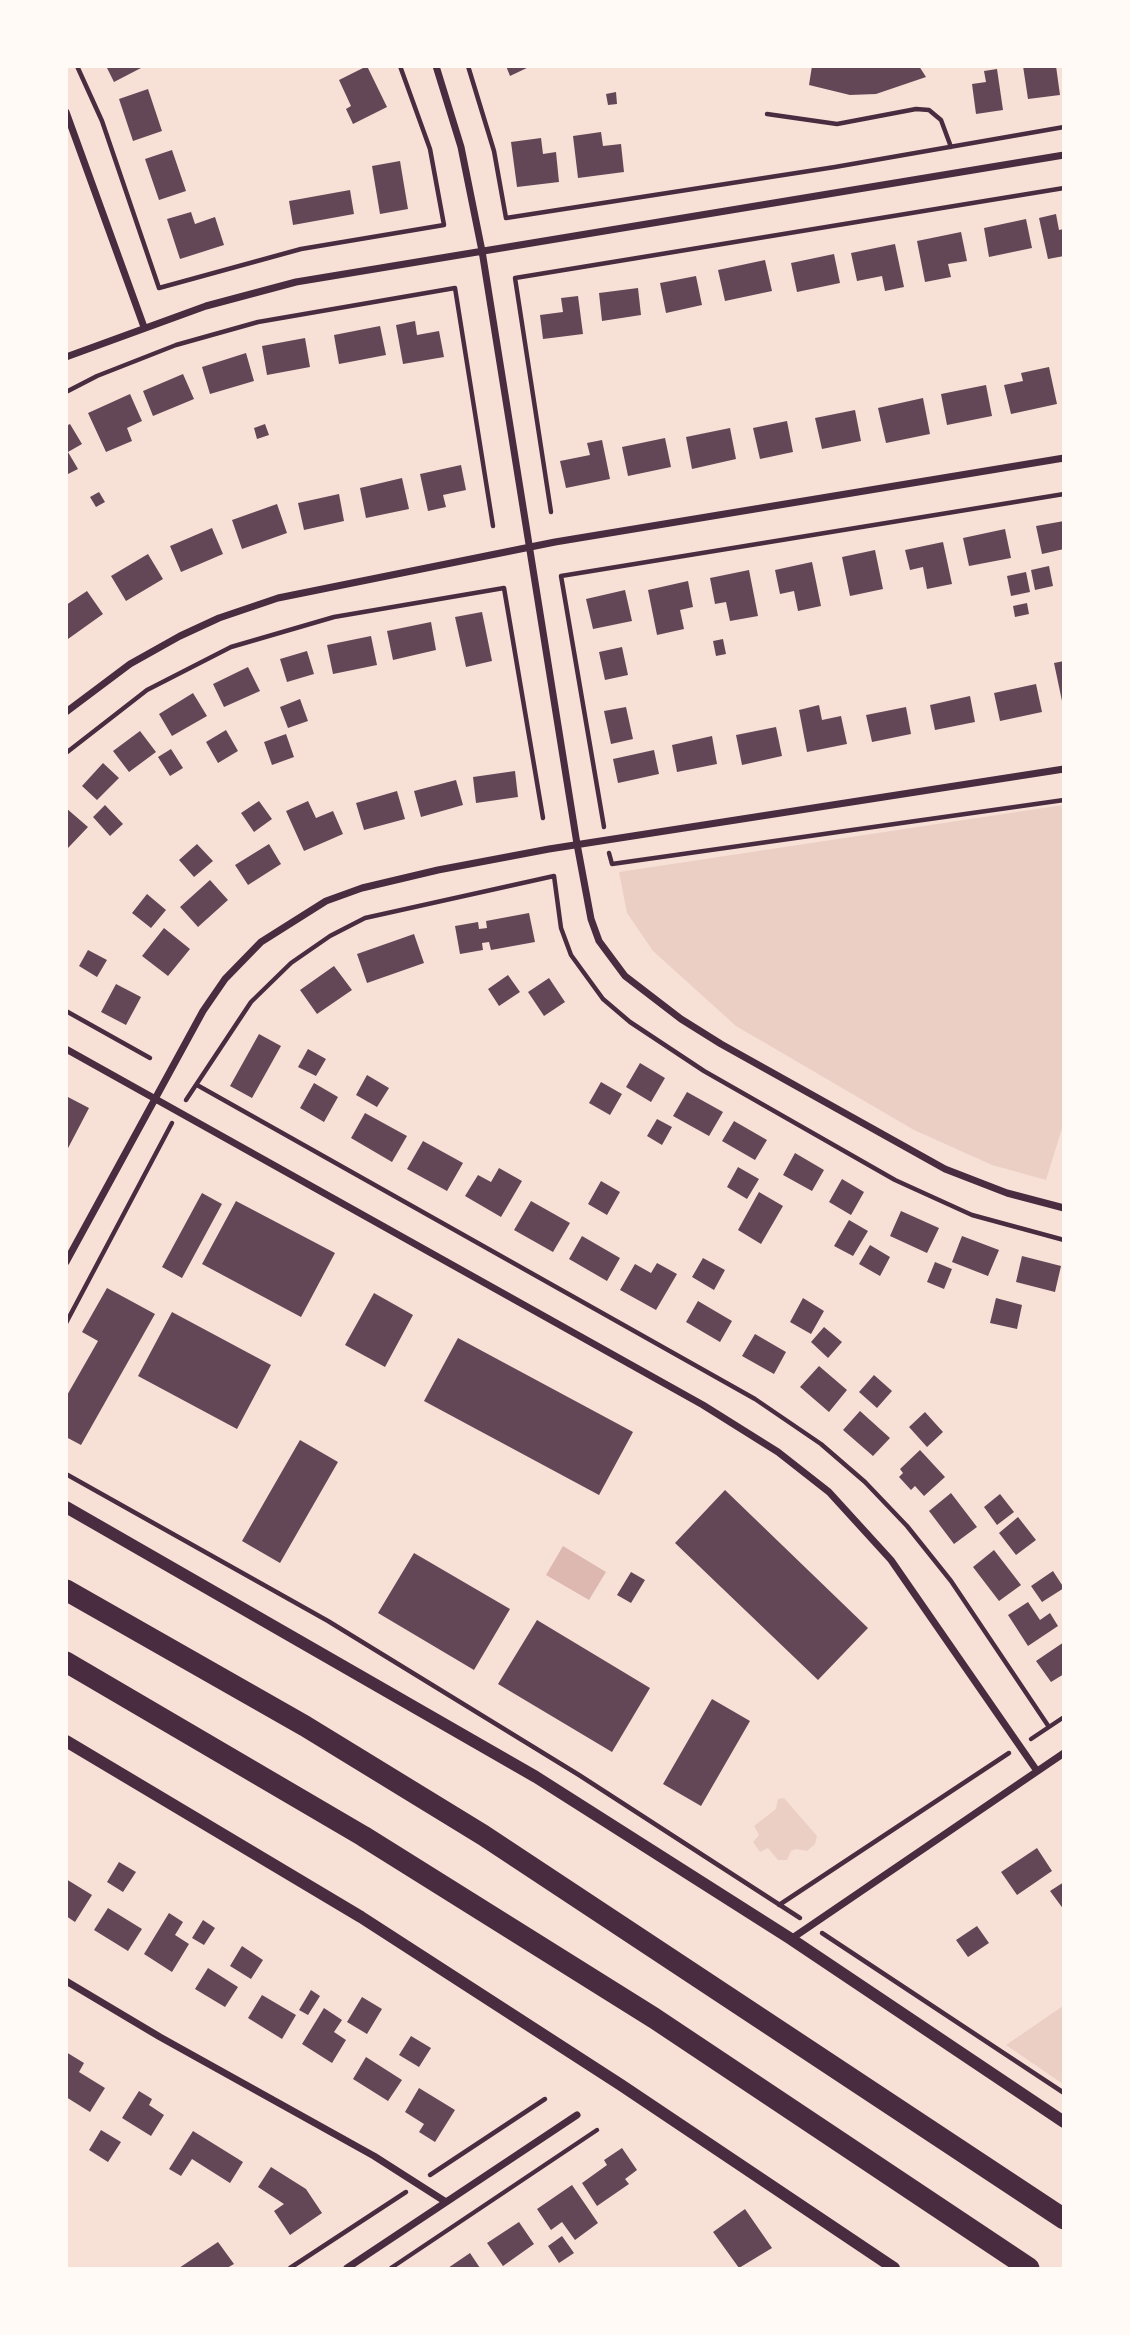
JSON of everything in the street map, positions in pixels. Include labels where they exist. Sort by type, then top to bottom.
[{"type":"highway","points":[[66,1590],[305,1727],[472,1829],[1063,2219]]},
{"type":"highway","points":[[66,1661],[363,1836],[643,2011],[1029,2269]]},
{"type":"street","points":[[436,66],[461,147],[482,251],[577,844],[591,919],[599,941],[625,976],[649,996],[721,1044],[911,1152],[983,1185],[1063,1208]]},
{"type":"street","points":[[66,113],[144,327]]},
{"type":"street","points":[[66,357],[218,302],[296,282],[1063,155]]},
{"type":"street","points":[[66,712],[130,664],[219,618],[327,586],[528,548],[1063,458]]},
{"type":"street","points":[[66,1262],[203,1011],[225,979],[261,942],[293,919],[326,901],[362,888],[438,870],[577,844],[1063,769]]},
{"type":"street","points":[[66,1049],[703,1405],[808,1475],[851,1514],[891,1560],[1037,1771]]},
{"type":"street","points":[[66,1507],[494,1751],[791,1939],[1063,2122]]},
{"type":"street","points":[[66,1741],[361,1917],[632,2092],[894,2269]]},
{"type":"street","points":[[791,1939],[1063,1753]]},
{"type":"street","points":[[66,1981],[160,2037],[374,2156],[446,2202]]},
{"type":"street","points":[[347,2269],[577,2115]]},
{"type":"path","points":[[77,66],[102,121],[159,288],[301,249],[444,225],[430,149],[400,66]]},
{"type":"path","points":[[468,66],[494,151],[506,218],[1063,127]]},
{"type":"path","points":[[767,114],[837,124],[916,109],[929,110],[941,120],[951,147]]},
{"type":"path","points":[[551,512],[515,278],[1063,188]]},
{"type":"path","points":[[66,392],[97,376],[176,345],[258,322],[455,288],[493,526]]},
{"type":"path","points":[[1063,494],[561,576],[611,864],[1063,800]]},
{"type":"path","points":[[66,753],[147,690],[231,647],[334,617],[504,588],[543,818]]},
{"type":"path","points":[[66,1323],[179,1110],[251,1002],[291,963],[330,936],[365,918],[554,876],[561,928],[570,955],[603,999],[630,1022],[704,1072],[895,1180],[972,1215],[1063,1240]]},
{"type":"path","points":[[66,1011],[150,1058]]},
{"type":"path","points":[[66,1474],[328,1621],[579,1775],[1063,2093]]},
{"type":"path","points":[[1049,1727],[1063,1717]]},
{"type":"path","points":[[779,1905],[992,1763]]},
{"type":"path","points":[[390,2269],[597,2130]]},
{"type":"shaded area","points":[[1063,805],[1064,1122],[1046,1180],[992,1165],[914,1130],[736,1026],[653,951],[627,913],[619,872]]},
{"type":"shaded area","points":[[563,1546],[606,1572],[589,1600],[546,1575]]},
{"type":"shaded area","points":[[784,1798],[817,1836],[815,1844],[807,1851],[796,1849],[791,1851],[787,1860],[778,1860],[768,1848],[760,1852],[753,1842],[759,1835],[754,1826],[776,1809],[778,1799]]},
{"type":"shaded area","points":[[1063,2006],[1063,2084],[1006,2045]]},
{"type":"building","points":[[106,66],[140,66],[141,68],[114,82]]},
{"type":"building","points":[[367,66],[387,107],[353,124],[346,109],[351,106],[339,80]]},
{"type":"building","points":[[506,66],[531,66],[510,76]]},
{"type":"building","points":[[812,66],[919,66],[926,77],[876,94],[850,95],[809,85]]},
{"type":"building","points":[[1023,66],[1056,66],[1060,95],[1028,99]]},
{"type":"building","points":[[997,69],[1003,110],[976,114],[972,84],[986,82],[984,71]]},
{"type":"building","points":[[148,89],[162,131],[133,141],[119,99]]},
{"type":"building","points":[[616,92],[617,104],[608,105],[606,94]]},
{"type":"building","points":[[601,132],[603,146],[621,144],[624,172],[578,178],[573,136]]},
{"type":"building","points":[[541,138],[543,154],[556,152],[559,182],[517,187],[511,142]]},
{"type":"building","points":[[172,150],[186,191],[159,200],[145,159]]},
{"type":"building","points":[[400,161],[408,209],[380,214],[372,166]]},
{"type":"building","points":[[350,190],[354,214],[293,225],[289,201]]},
{"type":"building","points":[[191,212],[195,224],[215,217],[224,245],[180,259],[167,219]]},
{"type":"building","points":[[1056,214],[1059,230],[1064,229],[1064,256],[1048,259],[1039,218]]},
{"type":"building","points":[[1026,219],[1032,248],[989,257],[984,228]]},
{"type":"building","points":[[961,232],[967,261],[948,264],[951,277],[925,282],[917,241]]},
{"type":"building","points":[[895,244],[904,287],[885,291],[882,276],[857,281],[851,253]]},
{"type":"building","points":[[834,254],[840,283],[797,292],[791,263]]},
{"type":"building","points":[[765,260],[772,291],[725,301],[718,270]]},
{"type":"building","points":[[696,276],[702,305],[666,313],[660,283]]},
{"type":"building","points":[[638,288],[641,315],[602,321],[599,293]]},
{"type":"building","points":[[578,296],[583,334],[543,339],[540,315],[563,312],[561,298]]},
{"type":"building","points":[[415,321],[417,335],[439,331],[444,357],[403,364],[396,325]]},
{"type":"building","points":[[380,326],[386,355],[339,364],[334,335]]},
{"type":"building","points":[[305,338],[310,367],[267,375],[262,346]]},
{"type":"building","points":[[246,353],[254,381],[210,394],[202,367]]},
{"type":"building","points":[[1049,367],[1057,404],[1011,414],[1004,385],[1023,381],[1021,373]]},
{"type":"building","points":[[183,374],[194,399],[153,416],[143,391]]},
{"type":"building","points":[[986,385],[992,416],[947,425],[941,394]]},
{"type":"building","points":[[130,394],[142,421],[127,428],[132,441],[106,452],[88,413]]},
{"type":"building","points":[[923,398],[930,434],[886,443],[878,408]]},
{"type":"building","points":[[855,410],[861,441],[822,449],[815,418]]},
{"type":"building","points":[[787,421],[793,452],[760,459],[753,428]]},
{"type":"building","points":[[70,424],[82,444],[68,452],[78,469],[66,475],[66,426]]},
{"type":"building","points":[[265,424],[269,435],[257,439],[254,428]]},
{"type":"building","points":[[730,428],[736,459],[692,469],[686,437]]},
{"type":"building","points":[[665,438],[671,467],[628,476],[622,447]]},
{"type":"building","points":[[602,440],[610,479],[566,488],[560,461],[590,455],[587,443]]},
{"type":"building","points":[[461,465],[466,490],[443,495],[446,507],[428,511],[420,474]]},
{"type":"building","points":[[402,478],[409,509],[366,518],[360,488]]},
{"type":"building","points":[[99,492],[105,502],[96,507],[90,497]]},
{"type":"building","points":[[339,494],[344,521],[304,530],[298,503]]},
{"type":"building","points":[[277,504],[287,533],[242,549],[232,520]]},
{"type":"building","points":[[1064,521],[1064,549],[1042,554],[1036,526]]},
{"type":"building","points":[[212,528],[223,554],[181,572],[170,546]]},
{"type":"building","points":[[1005,529],[1011,558],[969,566],[963,538]]},
{"type":"building","points":[[943,542],[952,584],[927,589],[923,567],[910,570],[905,550]]},
{"type":"building","points":[[875,550],[883,589],[850,596],[842,557]]},
{"type":"building","points":[[148,554],[163,579],[126,601],[111,576]]},
{"type":"building","points":[[812,562],[821,606],[798,611],[794,591],[780,594],[775,570]]},
{"type":"building","points":[[1049,566],[1053,586],[1035,590],[1031,570]]},
{"type":"building","points":[[749,570],[758,616],[730,621],[726,602],[715,604],[710,578]]},
{"type":"building","points":[[1026,572],[1030,592],[1011,596],[1007,576]]},
{"type":"building","points":[[688,581],[693,607],[680,610],[684,629],[657,635],[648,590]]},
{"type":"building","points":[[625,590],[632,621],[593,629],[586,599]]},
{"type":"building","points":[[87,591],[103,614],[68,639],[66,605]]},
{"type":"building","points":[[1027,603],[1029,614],[1015,617],[1013,606]]},
{"type":"building","points":[[482,612],[492,661],[466,667],[455,617]]},
{"type":"building","points":[[431,622],[436,650],[393,660],[387,631]]},
{"type":"building","points":[[371,636],[377,665],[333,674],[327,645]]},
{"type":"building","points":[[723,639],[726,654],[716,656],[713,641]]},
{"type":"building","points":[[622,647],[628,675],[605,680],[599,652]]},
{"type":"building","points":[[307,651],[314,674],[287,682],[280,659]]},
{"type":"building","points":[[1064,661],[1064,701],[1062,701],[1054,663]]},
{"type":"building","points":[[248,667],[260,691],[224,707],[213,684]]},
{"type":"building","points":[[1036,684],[1042,712],[1000,721],[994,693]]},
{"type":"building","points":[[193,693],[207,716],[172,736],[159,714]]},
{"type":"building","points":[[970,696],[975,722],[935,730],[930,705]]},
{"type":"building","points":[[300,699],[308,721],[288,728],[280,707]]},
{"type":"building","points":[[819,705],[822,720],[841,716],[847,744],[807,752],[799,710]]},
{"type":"building","points":[[626,707],[633,739],[611,744],[604,711]]},
{"type":"building","points":[[906,707],[911,734],[872,742],[866,715]]},
{"type":"building","points":[[776,727],[782,756],[742,765],[736,735]]},
{"type":"building","points":[[226,730],[238,751],[218,763],[206,742]]},
{"type":"building","points":[[140,731],[156,752],[129,772],[113,751]]},
{"type":"building","points":[[286,734],[294,757],[272,765],[264,742]]},
{"type":"building","points":[[712,736],[717,764],[677,772],[672,745]]},
{"type":"building","points":[[171,749],[183,768],[170,776],[158,757]]},
{"type":"building","points":[[654,750],[659,774],[618,783],[613,759]]},
{"type":"building","points":[[103,763],[119,778],[97,800],[82,786]]},
{"type":"building","points":[[515,771],[518,797],[476,803],[473,777]]},
{"type":"building","points":[[456,780],[463,805],[421,817],[414,791]]},
{"type":"building","points":[[397,791],[405,819],[364,830],[356,803]]},
{"type":"building","points":[[259,801],[272,819],[254,832],[241,813]]},
{"type":"building","points":[[308,801],[316,818],[333,811],[343,834],[304,851],[286,811]]},
{"type":"building","points":[[105,805],[123,824],[110,836],[93,817]]},
{"type":"building","points":[[66,808],[88,827],[68,848],[66,846]]},
{"type":"building","points":[[197,844],[213,861],[194,877],[179,860]]},
{"type":"building","points":[[269,844],[281,864],[248,885],[235,865]]},
{"type":"building","points":[[210,880],[228,900],[198,927],[180,907]]},
{"type":"building","points":[[147,894],[166,910],[151,928],[132,913]]},
{"type":"building","points":[[529,913],[535,942],[491,950],[489,942],[482,943],[483,950],[460,954],[455,926],[478,922],[479,929],[487,928],[486,921]]},
{"type":"building","points":[[164,928],[190,949],[168,976],[142,956]]},
{"type":"building","points":[[414,934],[424,963],[367,983],[357,954]]},
{"type":"building","points":[[88,950],[107,960],[97,977],[79,966]]},
{"type":"building","points":[[334,966],[352,990],[317,1014],[300,990]]},
{"type":"building","points":[[508,975],[520,992],[499,1006],[488,989]]},
{"type":"building","points":[[549,978],[565,1002],[544,1016],[528,992]]},
{"type":"building","points":[[116,984],[141,997],[126,1025],[101,1012]]},
{"type":"building","points":[[259,1034],[281,1046],[252,1098],[230,1086]]},
{"type":"building","points":[[308,1049],[326,1059],[316,1076],[298,1067]]},
{"type":"building","points":[[640,1063],[665,1078],[651,1102],[626,1087]]},
{"type":"building","points":[[367,1075],[389,1088],[377,1107],[356,1095]]},
{"type":"building","points":[[601,1082],[622,1094],[610,1115],[589,1103]]},
{"type":"building","points":[[314,1083],[338,1097],[324,1122],[300,1108]]},
{"type":"building","points":[[687,1092],[723,1112],[709,1136],[673,1116]]},
{"type":"building","points":[[66,1096],[89,1108],[66,1152]]},
{"type":"building","points":[[365,1113],[407,1136],[392,1162],[351,1138]]},
{"type":"building","points":[[657,1119],[672,1127],[662,1145],[647,1136]]},
{"type":"building","points":[[734,1121],[767,1140],[755,1160],[722,1141]]},
{"type":"building","points":[[423,1141],[463,1163],[447,1191],[407,1169]]},
{"type":"building","points":[[795,1153],[824,1170],[812,1191],[783,1175]]},
{"type":"building","points":[[738,1167],[759,1179],[747,1199],[727,1187]]},
{"type":"building","points":[[499,1168],[522,1181],[501,1217],[465,1196],[478,1175],[491,1182]]},
{"type":"building","points":[[842,1179],[864,1192],[851,1215],[829,1202]]},
{"type":"building","points":[[601,1181],[620,1192],[607,1215],[588,1204]]},
{"type":"building","points":[[759,1192],[783,1206],[761,1244],[738,1230]]},
{"type":"building","points":[[202,1193],[222,1204],[182,1278],[162,1267]]},
{"type":"building","points":[[236,1201],[335,1253],[301,1317],[202,1264]]},
{"type":"building","points":[[531,1201],[570,1223],[553,1252],[514,1230]]},
{"type":"building","points":[[901,1211],[939,1228],[927,1253],[890,1236]]},
{"type":"building","points":[[849,1220],[868,1231],[853,1256],[834,1246]]},
{"type":"building","points":[[582,1236],[620,1258],[607,1281],[569,1259]]},
{"type":"building","points":[[962,1236],[999,1250],[988,1276],[952,1262]]},
{"type":"building","points":[[870,1245],[890,1257],[880,1276],[859,1264]]},
{"type":"building","points":[[1022,1256],[1061,1266],[1055,1292],[1016,1282]]},
{"type":"building","points":[[703,1258],[725,1270],[714,1290],[692,1277]]},
{"type":"building","points":[[935,1262],[952,1269],[944,1289],[927,1282]]},
{"type":"building","points":[[657,1263],[677,1274],[656,1310],[620,1290],[635,1264],[651,1273]]},
{"type":"building","points":[[107,1288],[155,1314],[81,1445],[66,1437],[66,1397],[98,1341],[82,1332]]},
{"type":"building","points":[[374,1293],[413,1315],[385,1367],[345,1345]]},
{"type":"building","points":[[803,1298],[824,1311],[811,1334],[790,1322]]},
{"type":"building","points":[[996,1298],[1022,1305],[1017,1329],[990,1323]]},
{"type":"building","points":[[698,1301],[732,1321],[720,1342],[686,1322]]},
{"type":"building","points":[[172,1312],[271,1365],[237,1429],[138,1376]]},
{"type":"building","points":[[824,1327],[842,1342],[828,1358],[811,1342]]},
{"type":"building","points":[[755,1334],[786,1352],[774,1374],[742,1356]]},
{"type":"building","points":[[458,1338],[633,1432],[599,1495],[424,1401]]},
{"type":"building","points":[[819,1366],[847,1390],[829,1412],[800,1387]]},
{"type":"building","points":[[874,1375],[892,1391],[877,1408],[859,1392]]},
{"type":"building","points":[[860,1411],[890,1438],[873,1456],[843,1430]]},
{"type":"building","points":[[925,1412],[943,1432],[927,1447],[909,1427]]},
{"type":"building","points":[[300,1440],[338,1462],[280,1563],[242,1541]]},
{"type":"building","points":[[920,1450],[945,1477],[924,1496],[915,1486],[911,1490],[899,1477],[903,1473],[900,1469]]},
{"type":"building","points":[[725,1490],[868,1628],[818,1680],[675,1543]]},
{"type":"building","points":[[951,1493],[977,1527],[954,1544],[929,1511]]},
{"type":"building","points":[[1000,1494],[1014,1512],[997,1525],[984,1507]]},
{"type":"building","points":[[1018,1517],[1036,1540],[1016,1555],[999,1533]]},
{"type":"building","points":[[994,1550],[1021,1585],[999,1601],[973,1567]]},
{"type":"building","points":[[414,1553],[510,1609],[474,1670],[378,1613]]},
{"type":"building","points":[[1053,1571],[1064,1588],[1042,1602],[1031,1586]]},
{"type":"building","points":[[631,1572],[645,1580],[631,1603],[617,1595]]},
{"type":"building","points":[[1028,1602],[1040,1620],[1050,1613],[1058,1626],[1028,1646],[1008,1615]]},
{"type":"building","points":[[537,1620],[650,1688],[612,1752],[498,1684]]},
{"type":"building","points":[[1064,1642],[1064,1674],[1051,1682],[1036,1661]]},
{"type":"building","points":[[712,1699],[750,1721],[701,1806],[663,1784]]},
{"type":"building","points":[[1037,1848],[1052,1871],[1017,1895],[1001,1872]]},
{"type":"building","points":[[119,1862],[136,1872],[123,1892],[107,1882]]},
{"type":"building","points":[[66,1879],[92,1895],[75,1922],[66,1916]]},
{"type":"building","points":[[1064,1882],[1064,1910],[1050,1891]]},
{"type":"building","points":[[108,1908],[142,1929],[128,1951],[94,1930]]},
{"type":"building","points":[[169,1913],[183,1922],[175,1935],[189,1944],[172,1972],[144,1954]]},
{"type":"building","points":[[203,1920],[215,1928],[204,1945],[192,1938]]},
{"type":"building","points":[[977,1926],[989,1943],[968,1957],[956,1940]]},
{"type":"building","points":[[242,1946],[263,1960],[251,1979],[230,1966]]},
{"type":"building","points":[[208,1968],[238,1987],[225,2007],[195,1989]]},
{"type":"building","points":[[311,1990],[320,1996],[308,2015],[299,2010]]},
{"type":"building","points":[[262,1995],[296,2015],[282,2039],[248,2018]]},
{"type":"building","points":[[362,1997],[382,2009],[367,2034],[347,2022]]},
{"type":"building","points":[[324,2008],[342,2020],[334,2032],[346,2040],[332,2063],[302,2044]]},
{"type":"building","points":[[411,2036],[431,2048],[419,2067],[399,2055]]},
{"type":"building","points":[[66,2052],[84,2063],[79,2072],[105,2088],[90,2112],[66,2097]]},
{"type":"building","points":[[366,2057],[402,2080],[388,2101],[353,2079]]},
{"type":"building","points":[[419,2088],[455,2110],[435,2142],[419,2132],[424,2124],[405,2112]]},
{"type":"building","points":[[139,2091],[152,2099],[149,2105],[164,2115],[151,2136],[122,2118]]},
{"type":"building","points":[[101,2130],[121,2142],[108,2162],[89,2150]]},
{"type":"building","points":[[193,2131],[243,2162],[230,2183],[192,2159],[181,2176],[169,2169]]},
{"type":"building","points":[[622,2148],[637,2170],[625,2179],[629,2184],[597,2206],[582,2183],[607,2165],[604,2160]]},
{"type":"building","points":[[271,2167],[306,2189],[322,2213],[290,2235],[274,2211],[284,2204],[258,2187]]},
{"type":"building","points":[[572,2185],[598,2223],[575,2240],[562,2222],[551,2230],[537,2209]]},
{"type":"building","points":[[745,2209],[772,2248],[739,2268],[713,2232]]},
{"type":"building","points":[[519,2222],[534,2244],[503,2266],[487,2243]]},
{"type":"building","points":[[562,2236],[574,2253],[559,2263],[548,2246]]},
{"type":"building","points":[[218,2242],[234,2264],[227,2268],[179,2268]]},
{"type":"building","points":[[470,2253],[480,2268],[448,2268]]}]
